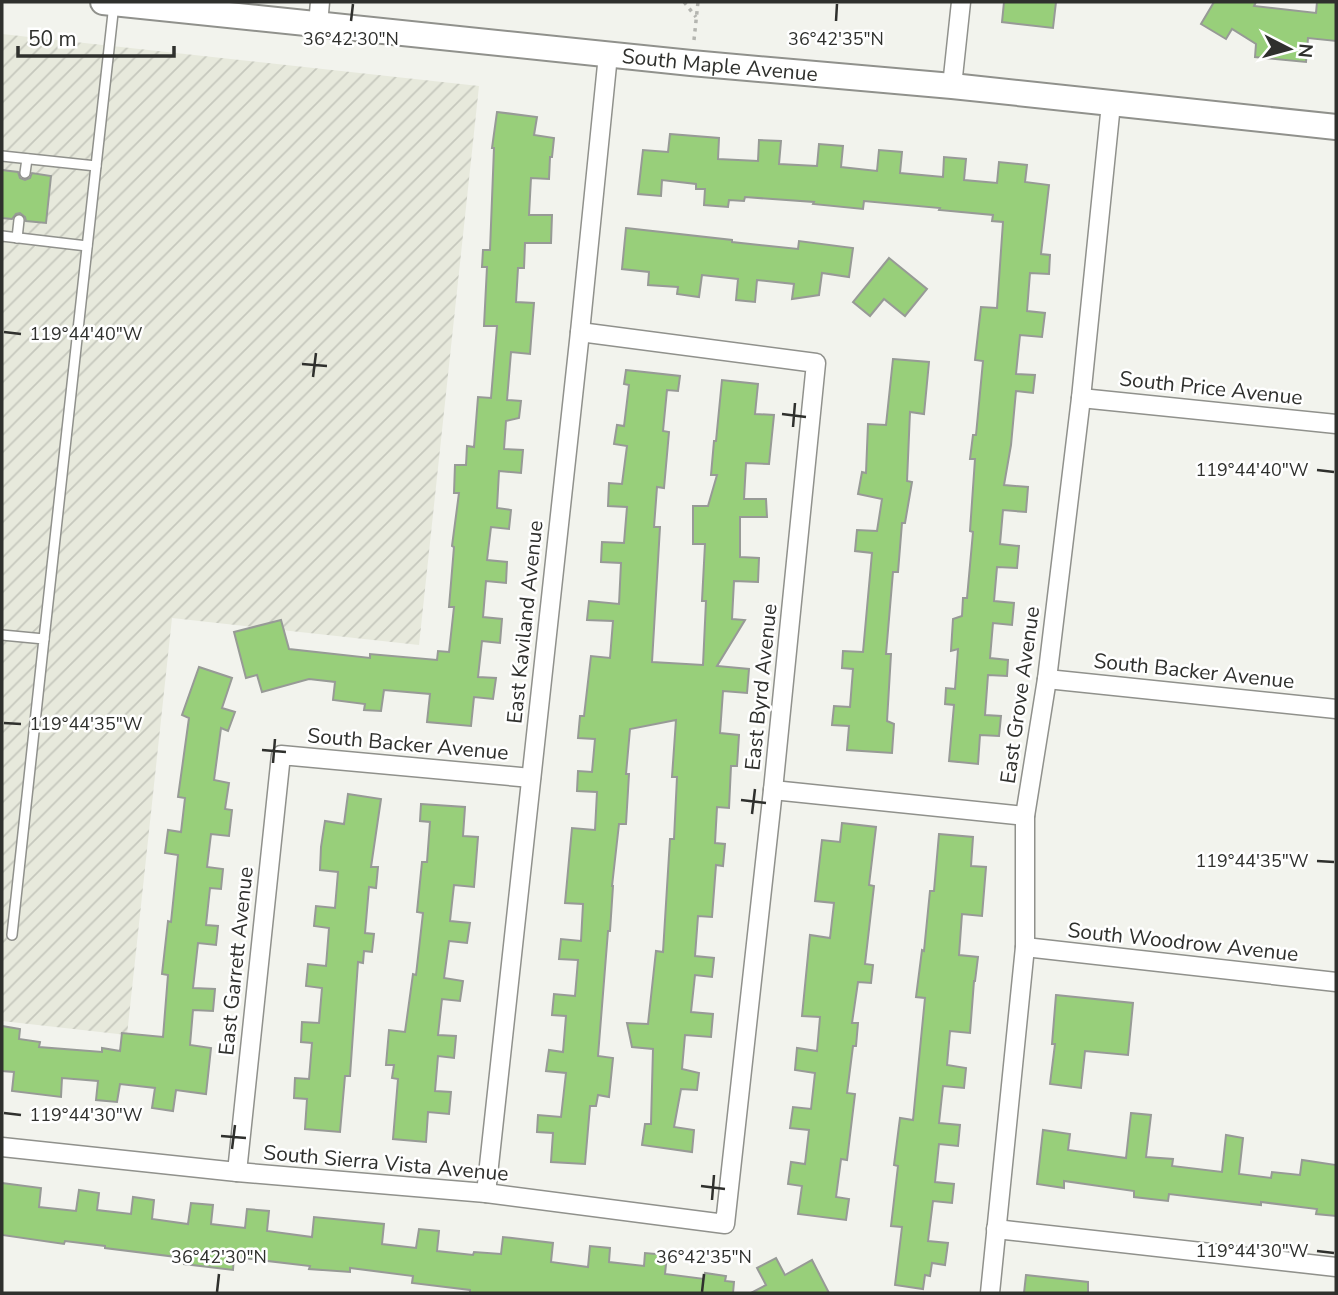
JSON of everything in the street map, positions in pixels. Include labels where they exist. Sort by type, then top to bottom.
[{"type":"main road","name":"South Maple Avenue","points":[[103,2],[319,13],[608,55],[952,86],[1336,127]]},
{"type":"street","points":[[952,86],[961,2]]},
{"type":"street","name":"East Kaviland Avenue","points":[[486,1193],[608,55]]},
{"type":"street","name":"East Grove Avenue","points":[[990,1293],[1025,947],[1025,816],[1047,679],[1082,398],[1111,104]]},
{"type":"street","name":"East Byrd Avenue","points":[[580,332],[816,363],[773,790],[725,1224]]},
{"type":"street","name":"South Price Avenue","points":[[1082,398],[1336,424]]},
{"type":"street","name":"South Backer Avenue","points":[[1047,679],[1336,709]]},
{"type":"street","name":"South Backer Avenue","points":[[281,755],[531,778]]},
{"type":"street","name":"East Garrett Avenue","points":[[237,1172],[281,755]]},
{"type":"street","points":[[773,790],[1025,816]]},
{"type":"street","name":"South Woodrow Avenue","points":[[1025,947],[1336,982]]},
{"type":"street","name":"South Sierra Vista Avenue","points":[[2,1147],[237,1172],[486,1193],[725,1224]]},
{"type":"street","points":[[996,1229],[1336,1267]]},
{"type":"lane","points":[[12,935],[114,2]]},
{"type":"lane","points":[[2,156],[96,166]]},
{"type":"lane","points":[[25,173],[27,159]]},
{"type":"lane","points":[[18,238],[19,220]]},
{"type":"lane","points":[[2,236],[87,246]]},
{"type":"lane","points":[[2,635],[44,639]]},
{"type":"path","points":[[684,2],[696,17],[698,2]]},
{"type":"shaded area","points":[[2,34],[479,86],[419,645],[172,618],[127,1035],[2,1021]]},
{"type":"building","points":[[1004,2],[1056,2],[1053,28],[1002,22]]},
{"type":"building","points":[[1214,2],[1256,2],[1254,6],[1316,13],[1317,2],[1336,2],[1336,41],[1308,38],[1306,62],[1255,57],[1256,44],[1232,29],[1226,39],[1201,24]]},
{"type":"building","points":[[497,112],[537,117],[534,135],[554,138],[549,179],[531,178],[529,215],[552,215],[551,243],[525,243],[524,268],[518,268],[516,302],[534,303],[530,354],[511,352],[507,400],[521,401],[519,418],[506,421],[504,449],[523,450],[521,473],[499,471],[497,508],[511,510],[509,529],[491,527],[487,560],[507,562],[506,583],[486,581],[483,617],[502,619],[500,643],[482,641],[478,677],[496,678],[493,699],[474,697],[471,726],[427,722],[430,694],[384,690],[381,711],[364,710],[365,704],[333,700],[335,682],[309,679],[262,692],[257,675],[246,678],[234,632],[281,620],[289,649],[370,658],[370,654],[437,660],[438,651],[449,652],[454,607],[449,607],[452,546],[459,493],[454,493],[455,465],[466,465],[467,446],[474,447],[478,397],[491,398],[497,326],[484,326],[487,267],[482,267],[483,250],[490,250],[492,148]]},
{"type":"building","points":[[670,134],[719,138],[718,159],[758,161],[759,140],[781,141],[779,164],[817,166],[819,144],[843,146],[841,167],[877,171],[879,150],[902,152],[900,173],[943,177],[944,157],[966,159],[964,180],[997,183],[999,162],[1027,165],[1025,182],[1049,185],[1041,254],[1050,255],[1049,274],[1030,273],[1027,311],[1045,313],[1042,337],[1020,335],[1016,374],[1035,375],[1033,393],[1016,391],[1004,485],[1028,487],[1026,512],[1003,510],[1000,544],[1019,546],[1017,568],[997,567],[994,601],[1014,603],[1012,625],[993,623],[990,658],[1008,660],[1007,676],[988,675],[985,715],[1001,716],[999,736],[980,735],[978,764],[949,761],[954,705],[945,704],[946,688],[955,689],[958,649],[951,651],[953,619],[962,616],[963,598],[967,598],[973,532],[970,531],[975,459],[970,459],[973,435],[976,435],[983,361],[975,360],[981,307],[997,308],[1003,222],[992,221],[993,215],[864,201],[863,209],[745,197],[744,201],[729,200],[728,207],[704,205],[705,189],[696,189],[696,184],[662,180],[661,196],[638,194],[643,150],[668,152]]},
{"type":"building","points":[[2,170],[18,172],[20,178],[25,180],[30,178],[32,173],[51,176],[46,223],[26,221],[20,213],[12,219],[2,218]]},
{"type":"building","points":[[626,228],[798,249],[799,241],[853,248],[849,277],[822,273],[819,295],[792,299],[794,284],[757,280],[755,302],[736,300],[738,279],[702,275],[699,297],[677,294],[678,287],[648,285],[649,272],[622,269]]},
{"type":"building","points":[[889,258],[927,289],[905,316],[884,299],[870,316],[853,302]]},
{"type":"building","points":[[893,359],[929,362],[924,414],[910,412],[907,481],[912,482],[905,523],[902,523],[898,572],[893,572],[886,654],[891,654],[887,721],[894,724],[892,753],[847,750],[849,726],[832,725],[834,706],[850,707],[853,669],[842,668],[843,651],[863,652],[872,553],[855,551],[857,530],[877,531],[882,499],[858,494],[862,472],[866,473],[868,424],[886,425]]},
{"type":"building","points":[[626,370],[680,376],[678,391],[667,390],[663,431],[669,432],[664,488],[657,487],[654,527],[660,527],[652,662],[703,665],[705,544],[693,544],[693,506],[708,506],[717,475],[711,475],[722,380],[758,384],[755,414],[774,415],[769,464],[746,463],[744,499],[766,499],[767,517],[740,517],[740,557],[759,558],[758,582],[734,581],[732,619],[745,620],[717,666],[749,669],[747,693],[723,691],[720,733],[739,735],[737,766],[731,766],[729,808],[717,807],[715,843],[725,844],[723,866],[716,865],[712,917],[698,916],[695,956],[714,958],[712,977],[695,975],[691,1012],[713,1014],[711,1037],[685,1035],[682,1069],[699,1073],[697,1090],[681,1089],[674,1127],[694,1130],[692,1152],[642,1145],[645,1124],[651,1124],[653,1049],[632,1047],[627,1023],[648,1024],[656,951],[663,952],[670,839],[674,839],[677,777],[672,777],[676,720],[630,729],[626,774],[629,774],[626,824],[619,824],[598,1056],[613,1058],[609,1097],[598,1095],[596,1106],[590,1106],[585,1164],[551,1162],[553,1133],[537,1132],[538,1115],[561,1117],[566,1073],[546,1071],[549,1050],[563,1052],[566,1016],[552,1015],[554,994],[575,996],[578,960],[559,959],[561,939],[581,941],[583,904],[565,903],[572,828],[595,830],[597,792],[577,791],[578,771],[592,772],[595,739],[578,738],[580,716],[584,716],[591,656],[610,658],[613,621],[587,620],[589,601],[619,604],[621,563],[601,562],[602,542],[624,543],[627,507],[608,506],[609,483],[622,484],[627,446],[614,444],[617,425],[624,426],[629,385],[624,384]]},
{"type":"building","points":[[199,667],[232,678],[222,708],[235,712],[228,731],[221,728],[214,780],[229,783],[225,809],[232,810],[229,836],[211,834],[207,867],[223,869],[221,889],[210,888],[206,925],[218,926],[216,945],[198,943],[193,988],[215,989],[213,1011],[193,1010],[190,1045],[211,1048],[206,1094],[176,1090],[173,1111],[152,1108],[155,1088],[120,1084],[117,1102],[96,1100],[98,1081],[62,1078],[61,1097],[12,1091],[14,1072],[2,1071],[2,1026],[20,1029],[19,1039],[40,1042],[39,1047],[102,1052],[102,1048],[120,1051],[122,1033],[163,1037],[168,975],[162,974],[178,855],[165,853],[168,830],[181,832],[185,798],[178,797],[189,718],[182,715]]},
{"type":"building","points":[[348,794],[381,799],[371,867],[378,867],[376,888],[369,887],[365,933],[374,934],[372,952],[364,951],[363,963],[358,962],[350,1076],[345,1076],[340,1132],[305,1129],[307,1099],[294,1098],[295,1078],[309,1079],[312,1043],[301,1042],[302,1022],[319,1023],[322,988],[306,986],[308,964],[326,966],[329,928],[314,926],[316,906],[335,908],[338,872],[320,870],[325,821],[344,824]]},
{"type":"building","points":[[421,804],[465,807],[463,836],[478,837],[474,887],[454,885],[450,921],[470,923],[467,943],[449,941],[444,978],[463,981],[460,1001],[442,999],[438,1035],[456,1036],[454,1058],[438,1056],[435,1091],[451,1092],[449,1114],[428,1112],[426,1142],[393,1139],[398,1079],[392,1078],[394,1065],[386,1065],[389,1030],[405,1032],[413,974],[416,975],[423,913],[417,912],[422,862],[427,862],[430,822],[420,821]]},
{"type":"building","points":[[842,823],[876,827],[869,885],[874,886],[865,964],[873,965],[871,983],[858,982],[852,1023],[858,1023],[856,1046],[853,1046],[847,1093],[855,1094],[847,1160],[841,1159],[836,1197],[849,1199],[846,1220],[798,1214],[802,1186],[788,1184],[791,1162],[805,1164],[809,1130],[790,1128],[793,1107],[811,1109],[815,1073],[795,1070],[797,1048],[817,1051],[820,1017],[802,1016],[810,935],[830,938],[834,903],[815,901],[822,840],[840,842]]},
{"type":"building","points":[[939,834],[973,837],[971,866],[986,867],[982,916],[962,914],[959,955],[978,957],[970,1033],[950,1031],[947,1065],[966,1068],[964,1088],[943,1086],[939,1123],[960,1125],[958,1146],[939,1144],[935,1182],[954,1184],[952,1203],[933,1201],[928,1241],[948,1243],[945,1265],[932,1263],[930,1276],[925,1275],[923,1289],[895,1285],[902,1227],[891,1226],[900,1118],[913,1120],[925,998],[916,997],[930,891],[934,891]]},
{"type":"building","points":[[1056,995],[1133,1003],[1128,1055],[1085,1051],[1081,1088],[1050,1084],[1055,1044],[1052,1044]]},
{"type":"building","points":[[1131,1113],[1151,1115],[1146,1157],[1173,1159],[1172,1166],[1222,1172],[1226,1135],[1243,1138],[1239,1174],[1271,1178],[1272,1172],[1300,1175],[1302,1160],[1336,1165],[1336,1216],[1316,1214],[1317,1209],[1261,1202],[1261,1205],[1169,1194],[1168,1201],[1134,1197],[1134,1191],[1064,1181],[1064,1188],[1037,1184],[1043,1130],[1070,1134],[1068,1150],[1126,1158]]},
{"type":"building","points":[[2,1183],[41,1188],[39,1207],[76,1211],[79,1190],[99,1193],[97,1210],[131,1214],[133,1197],[154,1200],[152,1219],[188,1224],[191,1203],[213,1205],[211,1224],[245,1228],[247,1209],[269,1211],[267,1231],[312,1237],[314,1217],[384,1224],[382,1244],[416,1248],[419,1229],[439,1231],[437,1251],[473,1255],[474,1252],[501,1254],[503,1237],[553,1243],[551,1262],[588,1267],[590,1246],[610,1248],[609,1262],[644,1266],[645,1253],[667,1255],[665,1274],[704,1279],[705,1273],[726,1276],[725,1281],[734,1282],[733,1293],[470,1293],[470,1290],[412,1283],[413,1276],[350,1268],[350,1272],[309,1269],[310,1266],[234,1257],[233,1270],[184,1264],[184,1258],[2,1235]]},
{"type":"building","points":[[776,1258],[785,1275],[812,1260],[829,1293],[751,1293],[766,1285],[757,1268]]},
{"type":"building","points":[[1026,1275],[1088,1282],[1088,1293],[1024,1293]]}]
